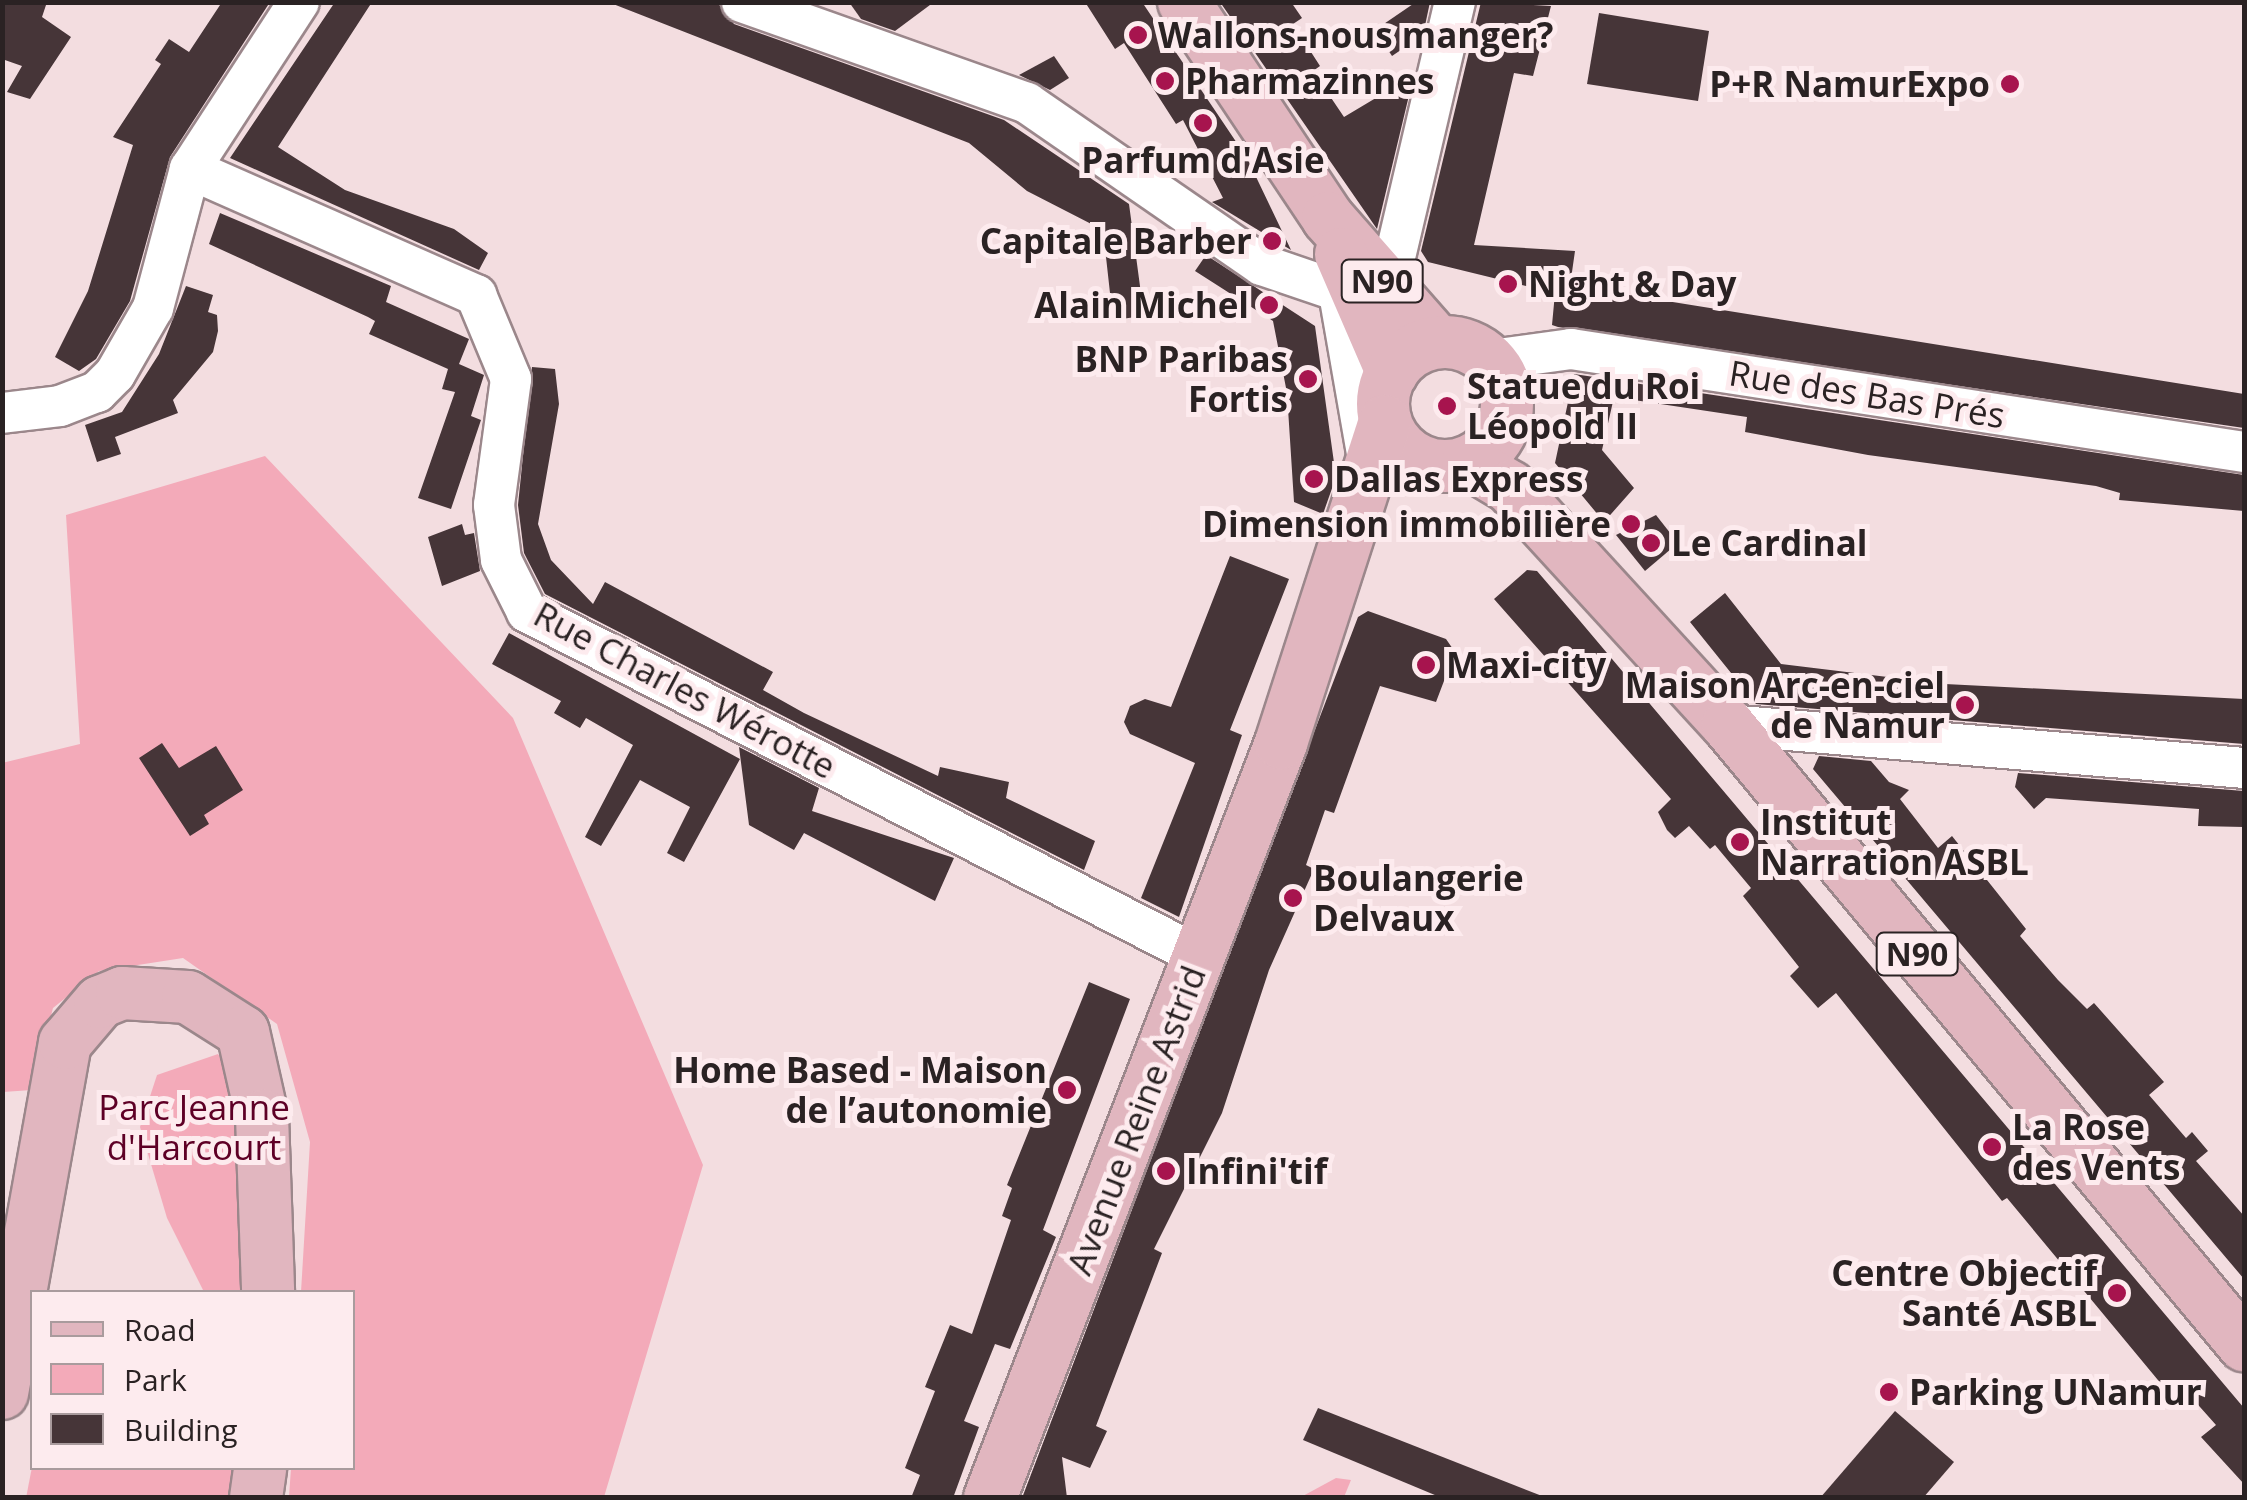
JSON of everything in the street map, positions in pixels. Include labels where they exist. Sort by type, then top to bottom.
[{"type":"main road","name":"N90","points":[[1184,2],[1328,218],[1361,292],[1405,452],[1510,487],[1586,567],[1728,725],[2244,1345]]},
{"type":"main road","name":"N90","points":[[1361,292],[1437,342]]},
{"type":"main road","name":"N90","points":[[1389,396],[1411,352],[1437,342],[1465,344],[1491,360],[1504,381],[1506,419],[1528,473],[1586,567]]},
{"type":"main road","name":"Avenue Reine Astrid","points":[[990,1498],[1282,743],[1370,470],[1389,396]]},
{"type":"main road","points":[[1446,463],[1494,444],[1506,419]]},
{"type":"main road","name":"Avenue Reine Astrid","points":[[1282,743],[1349,603],[1386,507],[1446,463]]},
{"type":"main road","points":[[2,1392],[65,1043],[100,1002],[122,993],[188,997],[243,1032],[258,1078],[268,1290]]},
{"type":"main road","points":[[256,1498],[260,1470]]},
{"type":"street","points":[[2,414],[60,406],[96,392],[116,374],[153,308],[190,169],[299,2]]},
{"type":"street","points":[[742,2],[1028,103],[1262,265],[1361,292]]},
{"type":"street","points":[[1370,470],[1361,292],[1455,2]]},
{"type":"street","name":"Rue Charles Wérotte","points":[[190,169],[476,295],[511,379],[494,505],[501,560],[527,612],[1199,956]]},
{"type":"street","name":"Rue des Bas Prés","points":[[1491,360],[1571,348],[2244,452]]},
{"type":"street","points":[[1728,725],[2244,768]]},
{"type":"green space","points":[[265,456],[513,718],[703,1165],[604,1497],[289,1497],[291,1470],[355,1470],[355,1290],[301,1290],[310,1142],[277,1024],[183,958],[99,971],[53,1008],[32,1090],[3,1092],[2,763],[80,744],[66,515]]},
{"type":"green space","name":"Parc Jeanne d'Harcourt","points":[[218,1054],[246,1096],[245,1290],[203,1290],[167,1218],[140,1127],[157,1075]]},
{"type":"green space","points":[[31,1470],[243,1470],[236,1497],[26,1498]]},
{"type":"green space","points":[[1336,1478],[1351,1480],[1344,1497],[1301,1497]]},
{"type":"building","points":[[2,2],[47,2],[42,17],[71,37],[30,99],[7,92],[22,66],[2,59]]},
{"type":"building","points":[[222,2],[270,2],[170,157],[130,301],[96,359],[79,371],[55,357],[88,291],[133,145],[113,137],[161,64],[155,60],[169,39],[189,52]]},
{"type":"building","points":[[335,2],[372,2],[278,147],[345,190],[454,229],[488,253],[479,270],[230,158]]},
{"type":"building","points":[[608,2],[717,2],[734,24],[1004,120],[1129,204],[1144,316],[1113,320],[1103,230],[1027,191],[969,143]]},
{"type":"building","points":[[849,2],[934,2],[895,31],[861,19]]},
{"type":"building","points":[[1085,2],[1142,2],[1247,158],[1291,250],[1212,202],[1223,198],[1183,120],[1176,124],[1124,43],[1115,49]]},
{"type":"building","points":[[1220,2],[1291,2],[1302,18],[1293,24],[1320,66],[1313,71],[1344,117],[1406,80],[1411,87],[1377,229]]},
{"type":"building","points":[[1416,2],[1430,2],[1423,35],[1392,56],[1375,30]]},
{"type":"building","points":[[1481,2],[1551,6],[1533,76],[1514,73],[1474,245],[1575,251],[1571,279],[1599,284],[1598,290],[2244,394],[2244,428],[1558,327],[1552,325],[1555,293],[1428,262],[1421,251]]},
{"type":"building","points":[[1599,13],[1709,31],[1698,101],[1587,84]]},
{"type":"building","points":[[1054,56],[1069,78],[1050,90],[1019,75]]},
{"type":"building","points":[[220,213],[391,286],[386,302],[469,339],[459,364],[484,375],[471,416],[481,420],[451,509],[418,498],[455,392],[442,389],[448,369],[369,334],[375,321],[368,317],[209,244]]},
{"type":"building","points":[[1206,255],[1315,326],[1336,477],[1323,514],[1294,502],[1287,393],[1273,321],[1195,271]]},
{"type":"building","points":[[186,286],[213,295],[208,312],[217,315],[218,331],[213,352],[173,400],[178,413],[115,437],[121,454],[97,462],[85,425],[122,412],[159,354]]},
{"type":"building","points":[[532,367],[555,369],[559,404],[538,524],[551,560],[593,604],[605,582],[773,672],[763,690],[804,713],[938,776],[940,767],[1009,782],[1006,798],[1095,841],[1084,870],[545,594],[524,553],[518,505]]},
{"type":"building","points":[[1574,374],[2244,475],[2244,511],[2119,500],[2120,493],[2096,486],[1868,455],[1745,432],[1747,417],[1614,397],[1602,450],[1634,488],[1604,522],[1555,463]]},
{"type":"building","points":[[1656,515],[1678,543],[1645,571],[1616,535]]},
{"type":"building","points":[[462,524],[465,535],[474,533],[480,571],[442,586],[428,537]]},
{"type":"building","points":[[1230,556],[1289,579],[1230,730],[1242,735],[1179,917],[1141,898],[1195,763],[1130,734],[1124,722],[1130,706],[1145,699],[1171,707]]},
{"type":"building","points":[[1527,570],[1537,571],[1580,621],[2244,1408],[2244,1484],[2201,1437],[2216,1425],[2184,1389],[2172,1397],[2007,1198],[2002,1201],[1836,993],[1818,1008],[1790,976],[1799,967],[1743,896],[1751,888],[1715,845],[1710,849],[1689,826],[1675,838],[1667,830],[1658,812],[1671,799],[1494,599]]},
{"type":"building","points":[[1725,593],[1781,664],[1945,684],[2244,699],[2244,744],[1756,704],[1690,622]]},
{"type":"building","points":[[1368,611],[1446,639],[1455,652],[1436,702],[1380,686],[1334,813],[1325,810],[1306,865],[1314,869],[1269,970],[1222,1113],[1154,1249],[1162,1253],[1096,1426],[1107,1431],[1090,1468],[1062,1457],[1067,1498],[1022,1498],[1358,617]]},
{"type":"building","points":[[509,633],[740,759],[684,862],[667,853],[690,807],[640,780],[601,846],[585,837],[633,745],[586,718],[580,728],[554,713],[561,701],[492,664]]},
{"type":"building","points":[[162,743],[179,768],[216,746],[243,790],[204,815],[209,824],[190,836],[139,758]]},
{"type":"building","points":[[739,747],[819,788],[812,811],[954,858],[935,901],[804,833],[794,850],[749,825]]},
{"type":"building","points":[[1819,756],[1871,761],[1889,782],[1909,790],[1900,799],[1938,848],[1952,836],[2026,929],[2020,936],[2087,1009],[2094,1003],[2164,1082],[2149,1095],[2186,1138],[2192,1132],[2208,1151],[2196,1161],[2244,1216],[2244,1279],[1813,769]]},
{"type":"building","points":[[2018,773],[2244,791],[2244,827],[2198,826],[2199,809],[2046,798],[2034,809],[2015,787]]},
{"type":"building","points":[[1089,982],[1130,999],[1043,1230],[1056,1237],[1010,1349],[995,1344],[964,1421],[979,1427],[953,1498],[911,1498],[920,1475],[905,1468],[935,1391],[925,1387],[950,1325],[972,1334],[1011,1220],[1002,1216],[1012,1188],[1007,1185]]},
{"type":"building","points":[[1318,1408],[1542,1498],[1442,1498],[1303,1440]]},
{"type":"building","points":[[1895,1411],[1954,1462],[1923,1498],[1820,1498]]},
{"type":"place","name":"Wallons-nous manger?","points":[[1138,35]]},
{"type":"place","name":"Pharmazinnes","points":[[1165,81]]},
{"type":"place","name":"P+R NamurExpo","points":[[2010,84]]},
{"type":"place","name":"Parfum d'Asie","points":[[1203,123]]},
{"type":"place","name":"Capitale Barber","points":[[1272,241]]},
{"type":"place","name":"Night & Day","points":[[1508,284]]},
{"type":"place","name":"Alain Michel","points":[[1269,305]]},
{"type":"place","name":"BNP Paribas Fortis","points":[[1308,379]]},
{"type":"place","name":"Statue du Roi Léopold II","points":[[1447,406]]},
{"type":"place","name":"Dallas Express","points":[[1314,479]]},
{"type":"place","name":"Dimension immobilière","points":[[1631,524]]},
{"type":"place","name":"Le Cardinal","points":[[1651,543]]},
{"type":"place","name":"Maxi-city","points":[[1426,665]]},
{"type":"place","name":"Maison Arc-en-ciel de Namur","points":[[1965,705]]},
{"type":"place","name":"Institut Narration ASBL","points":[[1740,842]]},
{"type":"place","name":"Boulangerie Delvaux","points":[[1293,898]]},
{"type":"place","name":"Home Based - Maison de l’autonomie","points":[[1067,1090]]},
{"type":"place","name":"La Rose des Vents","points":[[1992,1147]]},
{"type":"place","name":"Infini'tif","points":[[1166,1171]]},
{"type":"place","name":"Centre Objectif Santé ASBL","points":[[2117,1293]]},
{"type":"place","name":"Parking UNamur","points":[[1889,1392]]}]
